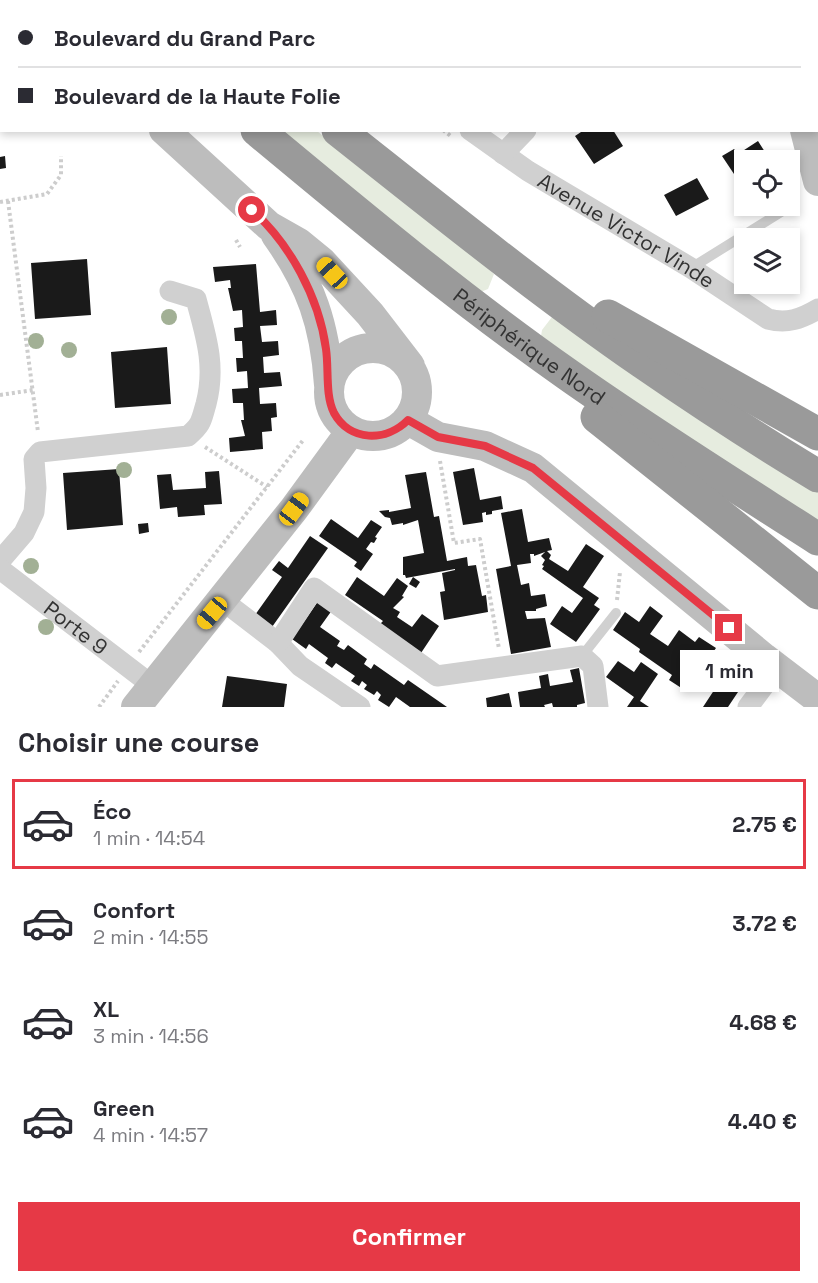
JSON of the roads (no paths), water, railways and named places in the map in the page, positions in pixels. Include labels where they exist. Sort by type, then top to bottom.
[{"type":"highway","name":"Périphérique Nord","points":[[258,132],[443,281],[567,374],[706,468],[818,539]]},
{"type":"highway","points":[[341,132],[563,304],[651,368],[818,476]]},
{"type":"highway","points":[[563,304],[611,317],[818,434]]},
{"type":"highway","points":[[567,374],[597,418],[818,593]]},
{"type":"street","points":[[166,132],[269,226],[290,254],[315,306],[326,344],[331,405],[335,415],[351,431],[361,435],[382,436],[401,428],[414,411],[418,392],[410,366],[370,314],[321,261],[299,243],[269,226]]},
{"type":"street","name":"Avenue Victor Vinde","points":[[473,132],[503,154],[691,268],[768,319],[780,322],[789,321],[818,309]]},
{"type":"street","points":[[503,154],[524,132]]},
{"type":"street","points":[[806,132],[818,181]]},
{"type":"street","points":[[0,561],[24,532],[34,512],[36,488],[34,459],[40,452],[188,436],[200,427],[211,384],[208,344],[196,298],[170,291]]},
{"type":"street","points":[[329,385],[342,360],[359,350],[378,347],[387,349],[396,353],[410,366]]},
{"type":"street","points":[[408,420],[438,437],[485,446],[533,468],[818,699]]},
{"type":"street","points":[[144,696],[294,509],[351,431]]},
{"type":"street","name":"Porte 9","points":[[0,568],[144,696]]},
{"type":"street","points":[[278,642],[314,588],[437,676],[582,656],[593,666],[598,707]]},
{"type":"street","points":[[222,600],[278,642],[300,666],[360,707]]},
{"type":"street","points":[[748,707],[777,668]]},
{"type":"lane","points":[[691,268],[775,216]]},
{"type":"lane","points":[[582,656],[616,613]]}]
